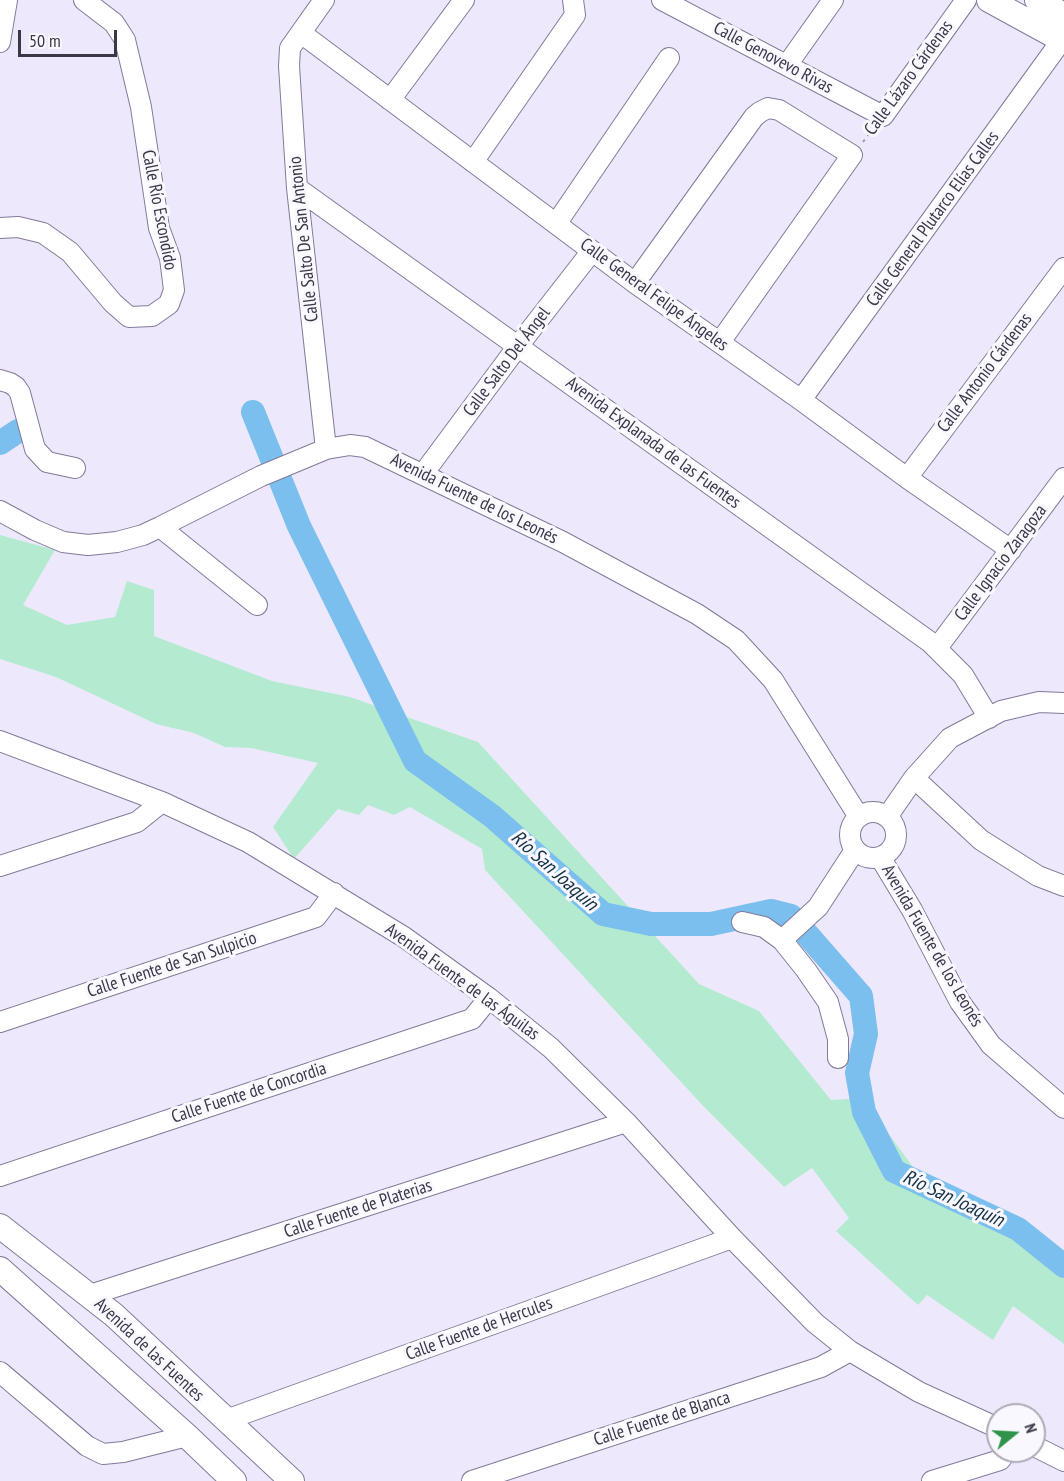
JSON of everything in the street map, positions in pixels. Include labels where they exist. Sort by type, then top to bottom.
[{"type":"main road","points":[[989,0],[1063,40]]},
{"type":"main road","points":[[1037,0],[1064,15]]},
{"type":"main road","name":"Avenida de las Fuentes","points":[[0,1226],[114,1315],[292,1481]]},
{"type":"main road","name":"Avenida de las Fuentes","points":[[0,1269],[234,1481]]},
{"type":"street","points":[[0,42],[7,0]]},
{"type":"street","name":"Calle Río Escondido","points":[[0,228],[18,227],[43,233],[70,252],[113,303],[129,317],[152,316],[169,304],[174,290],[170,258],[159,228],[141,107],[125,40],[114,23],[84,0]]},
{"type":"street","name":"Calle Salto De San Antonio","points":[[324,0],[290,48],[289,66],[297,188],[326,449]]},
{"type":"street","points":[[390,100],[464,0]]},
{"type":"street","points":[[473,162],[575,15],[573,0]]},
{"type":"street","name":"Calle Genovevo Rivas","points":[[662,0],[883,116]]},
{"type":"street","points":[[787,65],[833,0]]},
{"type":"street","name":"Calle Lázaro Cárdenas","points":[[883,116],[966,0]]},
{"type":"street","name":"Calle General Felipe Ángeles","points":[[302,33],[592,251],[907,478],[1011,550]]},
{"type":"street","name":"Calle General Plutarco Elías Calles","points":[[801,400],[1063,40]]},
{"type":"street","points":[[556,224],[669,58]]},
{"type":"street","points":[[642,273],[754,117],[760,112],[768,108],[779,110],[852,155],[720,342]]},
{"type":"street","name":"Avenida Explanada de las Fuentes","points":[[297,188],[930,642],[963,675],[989,718]]},
{"type":"street","name":"Calle Salto Del Ángel","points":[[423,474],[592,251]]},
{"type":"street","name":"Calle Antonio Cárdenas","points":[[907,478],[1064,268]]},
{"type":"street","points":[[0,380],[16,387],[20,393],[35,449],[47,462],[75,468]]},
{"type":"street","name":"Avenida Fuente de los Leonés","points":[[0,511],[63,542],[88,545],[117,542],[143,535],[261,476],[326,449],[350,445],[364,447],[563,542],[697,614],[736,640],[773,680],[859,817]]},
{"type":"street","name":"Calle Ignacio Zaragoza","points":[[937,648],[1064,478]]},
{"type":"street","points":[[160,527],[257,605]]},
{"type":"street","points":[[887,817],[914,778],[950,738],[989,718],[1022,705],[1039,702],[1064,703]]},
{"type":"street","name":"Avenida Fuente de las Águilas","points":[[0,741],[162,802],[248,842],[404,937],[489,998],[550,1048],[626,1122],[732,1238],[815,1323],[850,1351],[919,1392],[986,1423]]},
{"type":"street","points":[[914,778],[981,840],[1038,876],[1064,886]]},
{"type":"street","points":[[0,867],[137,822],[162,802]]},
{"type":"street","points":[[873,812],[887,817],[893,824],[896,834],[894,844],[888,852],[880,857],[871,858],[855,850],[851,843],[851,829],[859,817],[873,812]]},
{"type":"street","points":[[742,922],[793,930],[818,907],[855,850]]},
{"type":"street","name":"Avenida Fuente de los Leonés","points":[[880,857],[912,910],[960,1002],[991,1045],[1064,1108]]},
{"type":"street","name":"Calle Fuente de San Sulpicio","points":[[0,1022],[316,917],[334,893]]},
{"type":"street","points":[[793,930],[806,970],[828,1002],[838,1039],[838,1058]]},
{"type":"street","name":"Calle Fuente de Concordia","points":[[0,1176],[472,1019],[489,998]]},
{"type":"street","name":"Calle Fuente de Platerias","points":[[90,1295],[626,1122]]},
{"type":"street","name":"Calle Fuente de Hercules","points":[[226,1420],[732,1238]]},
{"type":"street","name":"Calle Fuente de Blanca","points":[[471,1481],[821,1367],[850,1351]]},
{"type":"street","points":[[0,1372],[87,1446],[103,1454],[123,1452],[187,1436]]},
{"type":"street","points":[[1046,1452],[1064,1461]]},
{"type":"street","points":[[932,1481],[990,1463]]},
{"type":"path","name":"Calle Lázaro Cárdenas","points":[[852,155],[883,116]]},
{"type":"green space","points":[[0,535],[55,550],[23,605],[67,625],[115,617],[127,581],[154,590],[154,636],[272,681],[350,697],[478,742],[699,984],[759,1011],[831,1100],[862,1098],[925,1183],[1021,1227],[1064,1264],[1064,1344],[1013,1306],[993,1340],[927,1295],[918,1305],[836,1231],[849,1218],[812,1168],[784,1187],[706,1109],[485,870],[482,849],[410,807],[394,815],[368,805],[359,815],[338,809],[294,859],[273,827],[318,763],[251,748],[225,747],[194,733],[156,724],[56,677],[0,659]]},
{"type":"waterway","name":"Río San Joaquín","points":[[253,412],[299,526],[415,761],[492,816],[603,914],[651,924],[711,924],[771,911],[791,916],[861,996],[866,1034],[857,1073],[864,1112],[894,1171],[1018,1229],[1064,1266]]},
{"type":"waterway","name":"Río San Joaquín","points":[[0,443],[18,431]]}]
